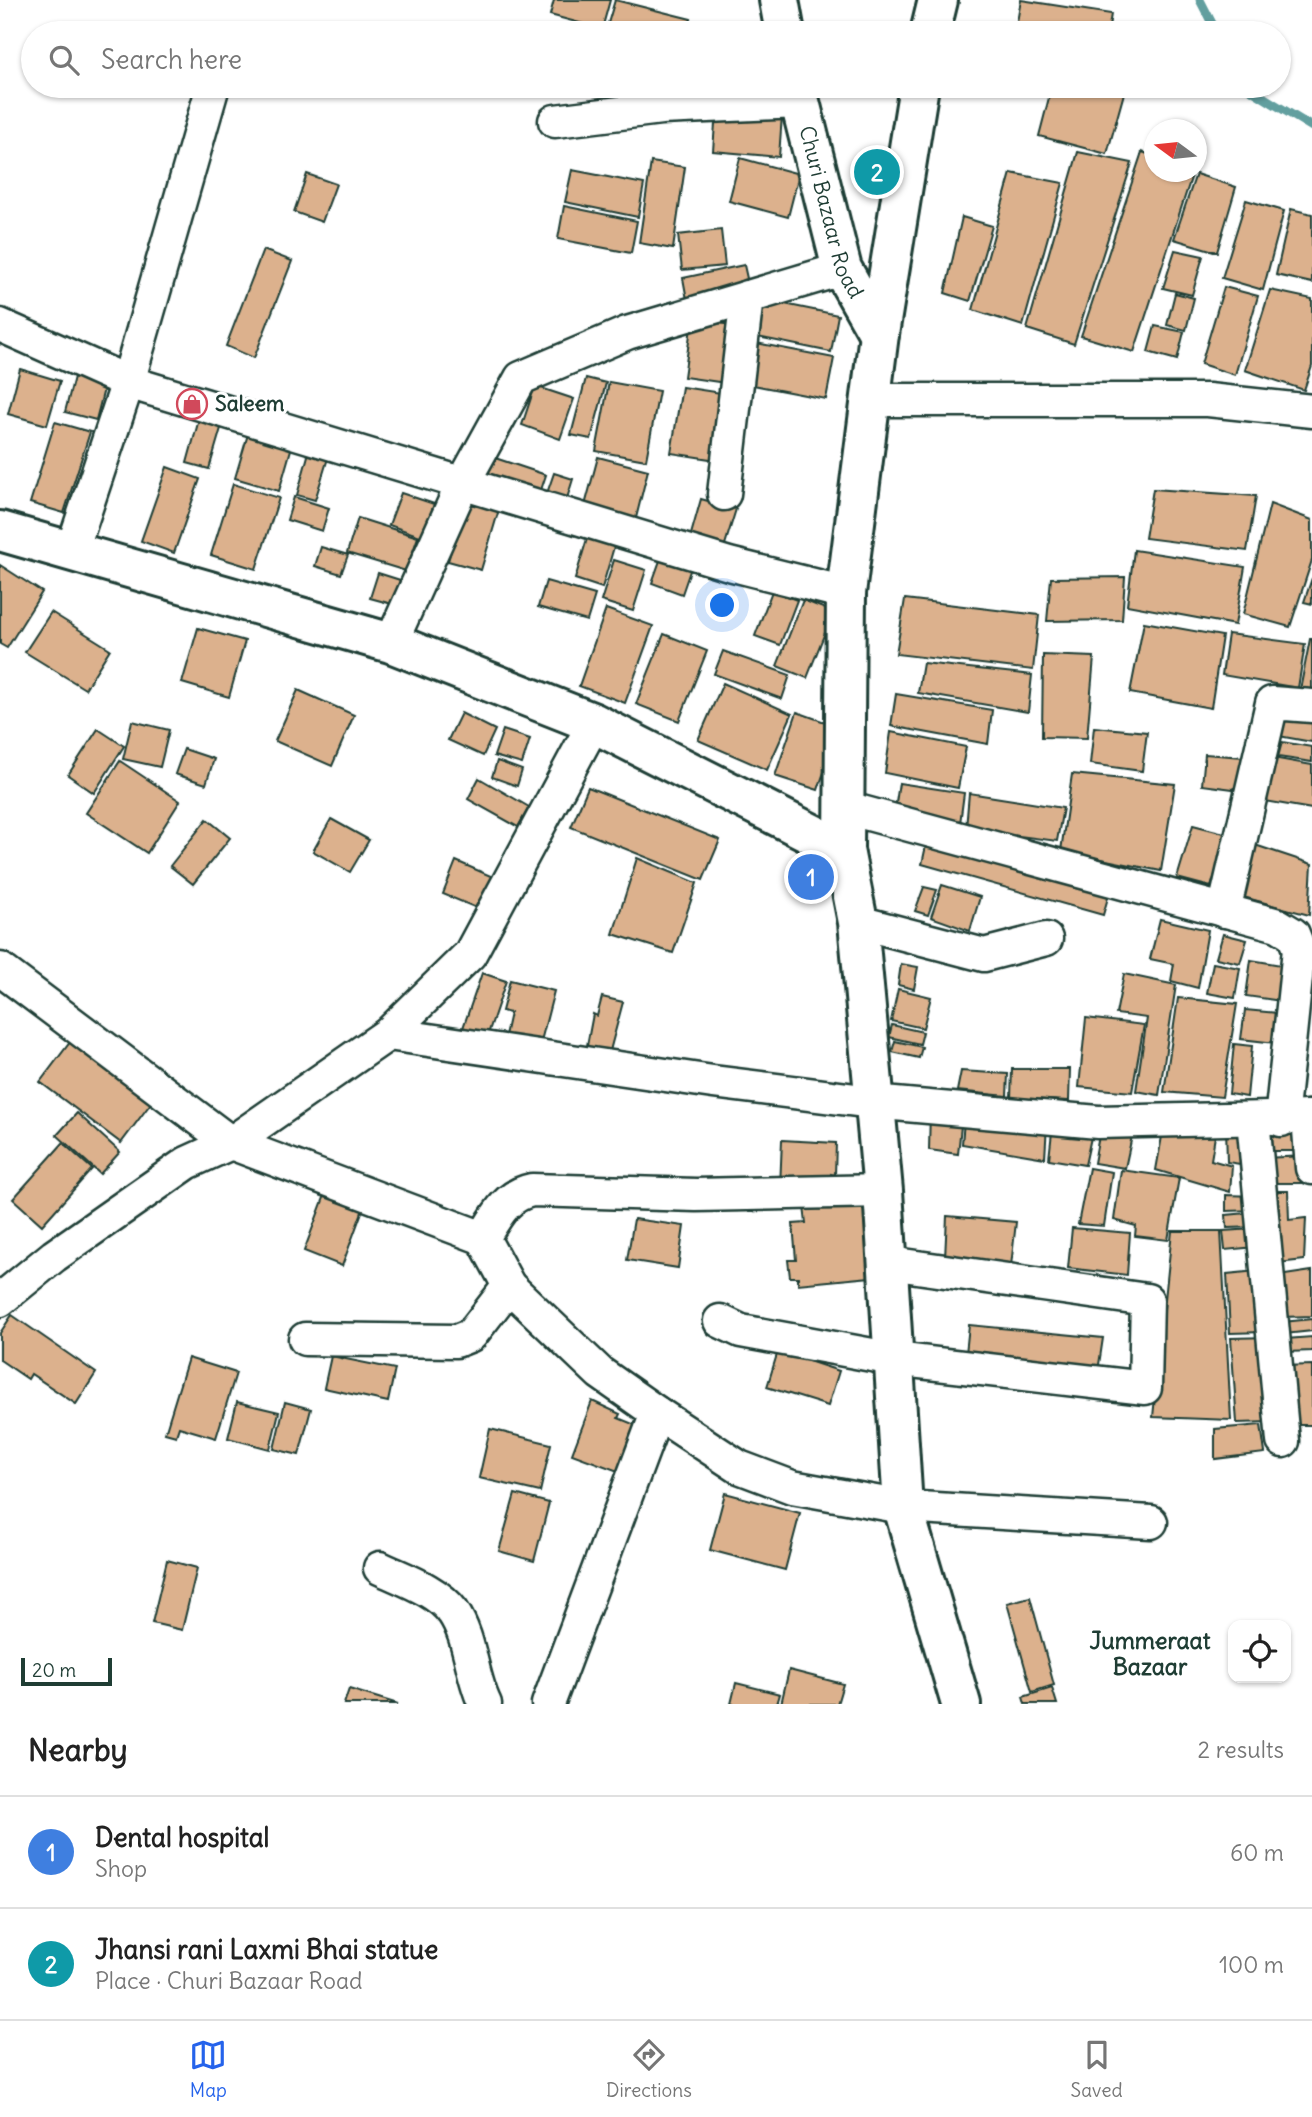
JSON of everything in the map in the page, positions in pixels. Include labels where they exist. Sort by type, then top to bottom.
[{"type":"main road","points":[[779,0],[783,21]]},
{"type":"main road","points":[[933,21],[938,0]]},
{"type":"main road","name":"Churi Bazaar Road","points":[[799,98],[842,270],[879,334]]},
{"type":"main road","points":[[917,98],[879,334],[846,593],[843,807],[844,850],[858,922],[883,1191],[903,1507],[951,1696]]},
{"type":"main road","points":[[0,531],[391,643],[594,723],[844,850]]},
{"type":"street","points":[[71,553],[128,382],[210,98]]},
{"type":"street","points":[[555,121],[759,98]]},
{"type":"street","points":[[391,643],[462,485],[521,378],[627,333],[842,270]]},
{"type":"street","points":[[724,494],[747,297]]},
{"type":"street","points":[[0,325],[128,382],[729,564],[846,593]]},
{"type":"street","points":[[871,400],[1208,400],[1312,411]]},
{"type":"street","points":[[1224,911],[1272,703],[1312,706]]},
{"type":"street","points":[[0,1300],[54,1256],[187,1163],[231,1143],[388,1034],[470,954],[594,723]]},
{"type":"street","points":[[843,807],[1278,925],[1293,934],[1299,949],[1288,1118],[1283,1441]]},
{"type":"street","points":[[858,922],[984,955],[1046,939]]},
{"type":"street","points":[[0,969],[231,1143],[483,1238],[509,1286],[600,1373],[739,1467],[781,1483],[903,1507],[1151,1522]]},
{"type":"street","points":[[388,1034],[700,1080],[873,1102],[1098,1122],[1288,1118]]},
{"type":"street","points":[[1288,1118],[1312,1168]]},
{"type":"street","points":[[483,1238],[504,1205],[517,1193],[532,1190],[696,1195],[883,1191]]},
{"type":"street","points":[[720,1321],[741,1331],[894,1359],[1145,1388],[1147,1300],[889,1263]]},
{"type":"street","points":[[306,1339],[456,1341],[471,1335],[509,1286]]},
{"type":"street","points":[[548,1704],[657,1413]]},
{"type":"street","points":[[380,1567],[435,1595],[453,1612],[462,1634],[475,1685],[485,1704]]},
{"type":"building","points":[[554,0],[610,0],[604,21],[572,21],[550,15]]},
{"type":"building","points":[[615,0],[691,19],[690,21],[609,21]]},
{"type":"building","points":[[1021,0],[1111,14],[1110,21],[1017,21]]},
{"type":"building","points":[[1049,98],[1123,98],[1107,154],[1039,136]]},
{"type":"building","points":[[716,110],[782,115],[779,157],[713,151]]},
{"type":"building","points":[[1078,152],[1132,163],[1074,344],[1027,329]]},
{"type":"building","points":[[1142,152],[1144,153],[1144,182],[1190,182],[1134,352],[1081,336]]},
{"type":"building","points":[[740,158],[799,174],[788,217],[729,201]]},
{"type":"building","points":[[651,162],[685,167],[673,249],[639,243]]},
{"type":"building","points":[[572,170],[644,184],[638,217],[565,202]]},
{"type":"building","points":[[1011,173],[1063,183],[1023,326],[973,310]]},
{"type":"building","points":[[307,174],[336,184],[322,222],[294,212]]},
{"type":"building","points":[[1207,178],[1236,187],[1217,252],[1174,239],[1193,182],[1207,182]]},
{"type":"building","points":[[1246,200],[1284,211],[1263,290],[1222,278]]},
{"type":"building","points":[[564,206],[637,221],[631,253],[558,239]]},
{"type":"building","points":[[1291,209],[1312,214],[1312,283],[1276,275]]},
{"type":"building","points":[[962,217],[992,226],[970,301],[945,293]]},
{"type":"building","points":[[721,230],[725,266],[682,270],[678,235]]},
{"type":"building","points":[[263,250],[292,261],[254,358],[226,346]]},
{"type":"building","points":[[1175,250],[1203,256],[1192,295],[1163,288]]},
{"type":"building","points":[[744,265],[750,292],[688,305],[683,278]]},
{"type":"building","points":[[1224,287],[1258,296],[1235,375],[1201,364]]},
{"type":"building","points":[[1270,290],[1312,299],[1312,366],[1304,390],[1245,370]]},
{"type":"building","points":[[1175,293],[1194,298],[1186,330],[1167,325]]},
{"type":"building","points":[[755,298],[838,315],[831,352],[748,335]]},
{"type":"building","points":[[692,320],[741,326],[733,384],[684,377]]},
{"type":"building","points":[[1155,326],[1184,332],[1177,360],[1148,352]]},
{"type":"building","points":[[756,343],[834,358],[826,399],[748,384]]},
{"type":"building","points":[[20,369],[60,381],[47,425],[8,414]]},
{"type":"building","points":[[75,373],[106,381],[96,420],[65,412]]},
{"type":"building","points":[[586,378],[606,383],[591,439],[571,435]]},
{"type":"building","points":[[609,382],[659,391],[646,460],[596,451]]},
{"type":"building","points":[[535,386],[574,399],[560,439],[522,425]]},
{"type":"building","points":[[682,387],[734,395],[723,461],[671,453]]},
{"type":"building","points":[[201,412],[224,418],[209,469],[187,463]]},
{"type":"building","points":[[55,422],[90,432],[64,513],[30,503]]},
{"type":"building","points":[[248,434],[292,446],[279,491],[235,478]]},
{"type":"building","points":[[309,452],[328,458],[315,500],[297,495]]},
{"type":"building","points":[[492,457],[546,475],[536,505],[483,487]]},
{"type":"building","points":[[598,457],[648,470],[634,526],[583,513]]},
{"type":"building","points":[[167,467],[200,479],[174,553],[141,541]]},
{"type":"building","points":[[554,473],[573,479],[564,508],[544,502]]},
{"type":"building","points":[[233,484],[279,498],[256,569],[211,555]]},
{"type":"building","points":[[1153,489],[1256,496],[1247,551],[1145,538]]},
{"type":"building","points":[[401,493],[434,504],[423,537],[389,525]]},
{"type":"building","points":[[467,496],[500,506],[481,570],[448,561]]},
{"type":"building","points":[[294,497],[329,508],[322,531],[287,520]]},
{"type":"building","points":[[701,499],[736,509],[724,548],[690,538]]},
{"type":"building","points":[[1270,504],[1312,520],[1312,560],[1290,627],[1243,614]]},
{"type":"building","points":[[358,518],[418,537],[406,571],[347,553]]},
{"type":"building","points":[[589,532],[616,540],[602,588],[575,579]]},
{"type":"building","points":[[321,547],[348,555],[341,574],[315,566]]},
{"type":"building","points":[[1134,550],[1245,567],[1235,625],[1127,605]]},
{"type":"building","points":[[663,552],[693,562],[682,594],[652,583]]},
{"type":"building","points":[[614,560],[646,570],[633,611],[601,601]]},
{"type":"building","points":[[0,565],[42,592],[7,648],[0,644]]},
{"type":"building","points":[[378,573],[400,580],[392,604],[370,598]]},
{"type":"building","points":[[1125,577],[1122,620],[1047,621],[1051,578]]},
{"type":"building","points":[[1312,578],[1312,604],[1304,602]]},
{"type":"building","points":[[546,581],[595,595],[587,621],[538,607]]},
{"type":"building","points":[[772,591],[797,600],[780,645],[755,636]]},
{"type":"building","points":[[905,599],[1039,615],[1033,670],[896,654]]},
{"type":"building","points":[[803,600],[833,612],[807,678],[777,666]]},
{"type":"building","points":[[606,609],[653,626],[625,703],[579,686]]},
{"type":"building","points":[[51,612],[110,649],[85,689],[25,652]]},
{"type":"building","points":[[1144,622],[1222,636],[1211,708],[1130,693]]},
{"type":"building","points":[[198,628],[245,641],[229,697],[182,683]]},
{"type":"building","points":[[664,634],[707,651],[679,721],[636,704]]},
{"type":"building","points":[[1228,634],[1305,644],[1298,688],[1222,675]]},
{"type":"building","points":[[1312,639],[1312,698],[1299,695]]},
{"type":"building","points":[[723,651],[790,675],[782,699],[714,674]]},
{"type":"building","points":[[1043,655],[1094,657],[1087,738],[1042,737]]},
{"type":"building","points":[[923,663],[1032,675],[1028,712],[918,693]]},
{"type":"building","points":[[723,683],[792,714],[767,770],[698,740]]},
{"type":"building","points":[[298,690],[354,715],[332,766],[275,741]]},
{"type":"building","points":[[896,694],[992,710],[988,744],[891,726]]},
{"type":"building","points":[[1280,709],[1312,715],[1312,742],[1273,735]]},
{"type":"building","points":[[797,712],[839,727],[818,790],[775,776]]},
{"type":"building","points":[[461,713],[495,730],[483,756],[448,740]]},
{"type":"building","points":[[132,721],[169,730],[160,767],[123,759]]},
{"type":"building","points":[[1094,727],[1147,732],[1142,771],[1090,764]]},
{"type":"building","points":[[98,729],[124,746],[94,793],[68,775]]},
{"type":"building","points":[[503,730],[530,739],[522,764],[494,756]]},
{"type":"building","points":[[891,732],[966,747],[958,788],[885,773]]},
{"type":"building","points":[[1282,742],[1312,747],[1312,762],[1278,757]]},
{"type":"building","points":[[184,749],[214,759],[206,784],[175,774]]},
{"type":"building","points":[[1205,754],[1243,757],[1241,790],[1202,785]]},
{"type":"building","points":[[1273,758],[1312,765],[1312,809],[1265,801]]},
{"type":"building","points":[[120,761],[180,801],[147,853],[86,813]]},
{"type":"building","points":[[497,761],[522,770],[517,786],[492,777]]},
{"type":"building","points":[[1072,774],[1175,784],[1161,871],[1061,851]]},
{"type":"building","points":[[479,778],[529,807],[518,827],[468,799]]},
{"type":"building","points":[[899,783],[964,793],[959,831],[894,816]]},
{"type":"building","points":[[588,787],[720,840],[703,880],[571,827]]},
{"type":"building","points":[[969,793],[1063,808],[1057,841],[966,829]]},
{"type":"building","points":[[207,819],[230,838],[193,884],[170,866]]},
{"type":"building","points":[[331,819],[369,840],[350,872],[313,851]]},
{"type":"building","points":[[1193,825],[1228,834],[1211,887],[1177,878]]},
{"type":"building","points":[[927,841],[1111,887],[1103,915],[922,864]]},
{"type":"building","points":[[1246,842],[1312,864],[1309,915],[1232,894]]},
{"type":"building","points":[[637,858],[697,883],[673,953],[613,934]]},
{"type":"building","points":[[456,861],[493,877],[479,909],[443,894]]},
{"type":"building","points":[[942,885],[980,897],[970,931],[931,917]]},
{"type":"building","points":[[924,887],[937,890],[928,915],[915,911]]},
{"type":"building","points":[[1160,919],[1208,930],[1198,988],[1171,981],[1174,964],[1150,959]]},
{"type":"building","points":[[1223,934],[1247,940],[1240,963],[1216,958]]},
{"type":"building","points":[[1251,960],[1293,967],[1289,1002],[1246,996]]},
{"type":"building","points":[[1213,963],[1240,968],[1235,998],[1207,993]]},
{"type":"building","points":[[901,964],[918,967],[914,989],[898,985]]},
{"type":"building","points":[[482,973],[506,981],[487,1037],[463,1028]]},
{"type":"building","points":[[1124,974],[1176,985],[1159,1095],[1136,1091],[1147,1018],[1116,1014]]},
{"type":"building","points":[[510,980],[554,991],[539,1049],[504,1040],[510,1013],[502,1011]]},
{"type":"building","points":[[898,989],[931,997],[923,1028],[891,1021]]},
{"type":"building","points":[[602,997],[623,1002],[607,1062],[585,1056],[593,1014],[597,1016]]},
{"type":"building","points":[[1178,998],[1237,1004],[1222,1097],[1164,1092]]},
{"type":"building","points":[[1245,1010],[1288,1014],[1284,1044],[1241,1039]]},
{"type":"building","points":[[1086,1018],[1144,1025],[1132,1092],[1079,1087]]},
{"type":"building","points":[[892,1025],[923,1032],[920,1044],[889,1037]]},
{"type":"building","points":[[77,1033],[157,1095],[121,1143],[40,1082]]},
{"type":"building","points":[[895,1041],[922,1047],[919,1058],[892,1052]]},
{"type":"building","points":[[1234,1044],[1252,1046],[1247,1097],[1229,1094]]},
{"type":"building","points":[[1012,1069],[1070,1069],[1069,1101],[1011,1098]]},
{"type":"building","points":[[961,1071],[1008,1074],[1007,1096],[957,1091]]},
{"type":"building","points":[[930,1111],[962,1116],[958,1154],[929,1150]]},
{"type":"building","points":[[77,1113],[120,1152],[100,1174],[57,1135]]},
{"type":"building","points":[[964,1121],[1047,1124],[1045,1158],[962,1144]]},
{"type":"building","points":[[1053,1123],[1093,1128],[1085,1165],[1049,1159]]},
{"type":"building","points":[[1302,1124],[1302,1151],[1265,1151],[1265,1128]]},
{"type":"building","points":[[1164,1125],[1216,1130],[1211,1160],[1232,1166],[1230,1192],[1156,1170]]},
{"type":"building","points":[[1250,1126],[1253,1166],[1227,1162],[1226,1127]]},
{"type":"building","points":[[1100,1130],[1132,1136],[1125,1168],[1094,1163]]},
{"type":"building","points":[[782,1140],[836,1143],[835,1175],[831,1174],[830,1187],[822,1177],[814,1176],[813,1189],[780,1187]]},
{"type":"building","points":[[63,1143],[92,1169],[42,1225],[13,1199]]},
{"type":"building","points":[[1306,1156],[1307,1183],[1264,1183],[1263,1158]]},
{"type":"building","points":[[1089,1168],[1112,1172],[1104,1226],[1078,1224]]},
{"type":"building","points":[[1121,1170],[1179,1178],[1168,1240],[1135,1236],[1136,1226],[1114,1220]]},
{"type":"building","points":[[1267,1191],[1288,1191],[1289,1220],[1306,1218],[1304,1260],[1270,1264]]},
{"type":"building","points":[[325,1195],[363,1209],[342,1266],[304,1251]]},
{"type":"building","points":[[1226,1195],[1256,1196],[1257,1210],[1226,1211]]},
{"type":"building","points":[[863,1201],[870,1277],[798,1284],[798,1277],[790,1277],[788,1260],[796,1260],[793,1224],[806,1223],[804,1207]]},
{"type":"building","points":[[1258,1212],[1258,1227],[1227,1228],[1226,1215]]},
{"type":"building","points":[[947,1216],[1016,1222],[1011,1266],[945,1258]]},
{"type":"building","points":[[634,1219],[684,1226],[678,1268],[627,1260]]},
{"type":"building","points":[[1072,1228],[1130,1233],[1127,1275],[1068,1268]]},
{"type":"building","points":[[1254,1229],[1255,1247],[1225,1250],[1223,1231]]},
{"type":"building","points":[[1172,1231],[1221,1231],[1231,1420],[1153,1417]]},
{"type":"building","points":[[1257,1271],[1264,1332],[1230,1333],[1227,1274]]},
{"type":"building","points":[[1312,1271],[1312,1316],[1282,1317],[1278,1276]]},
{"type":"building","points":[[12,1315],[96,1373],[76,1404],[31,1374],[28,1379],[0,1360],[0,1333]]},
{"type":"building","points":[[1312,1319],[1312,1331],[1285,1334],[1283,1322]]},
{"type":"building","points":[[969,1325],[1103,1338],[1097,1378],[965,1363]]},
{"type":"building","points":[[1269,1337],[1271,1422],[1237,1423],[1231,1338]]},
{"type":"building","points":[[1312,1337],[1312,1351],[1287,1352],[1286,1339]]},
{"type":"building","points":[[778,1351],[839,1371],[828,1406],[767,1387]]},
{"type":"building","points":[[331,1356],[395,1369],[388,1402],[324,1388]]},
{"type":"building","points":[[188,1358],[236,1373],[216,1438],[179,1427],[176,1436],[165,1433]]},
{"type":"building","points":[[1312,1365],[1312,1425],[1287,1425],[1282,1366]]},
{"type":"building","points":[[592,1401],[620,1414],[618,1418],[643,1428],[626,1474],[572,1454]]},
{"type":"building","points":[[237,1402],[279,1412],[270,1449],[228,1438]]},
{"type":"building","points":[[285,1402],[311,1409],[299,1455],[274,1449]]},
{"type":"building","points":[[1261,1425],[1265,1453],[1215,1459],[1215,1429]]},
{"type":"building","points":[[490,1429],[551,1444],[540,1492],[479,1478]]},
{"type":"building","points":[[725,1493],[800,1513],[785,1570],[710,1550]]},
{"type":"building","points":[[515,1494],[549,1503],[534,1561],[499,1551]]},
{"type":"building","points":[[167,1560],[197,1568],[182,1630],[152,1623]]},
{"type":"building","points":[[1030,1597],[1054,1685],[1032,1692],[1007,1603]]},
{"type":"building","points":[[789,1670],[843,1684],[837,1704],[781,1704]]},
{"type":"building","points":[[736,1683],[780,1694],[777,1704],[731,1704]]},
{"type":"building","points":[[1052,1688],[1057,1704],[1025,1704],[1023,1697]]},
{"type":"building","points":[[349,1689],[398,1704],[344,1704]]},
{"type":"waterway","points":[[1200,0],[1211,21]]},
{"type":"waterway","points":[[1265,98],[1312,127]]},
{"type":"place","name":"Jhansi rani Laxmi Bhai statue","points":[[877,172]]},
{"type":"place","name":"Saleem","points":[[192,404]]},
{"type":"place","name":"Dental hospital","points":[[811,877]]},
{"type":"district","name":"Jummeraat Bazaar","points":[[1150,1654]]}]
